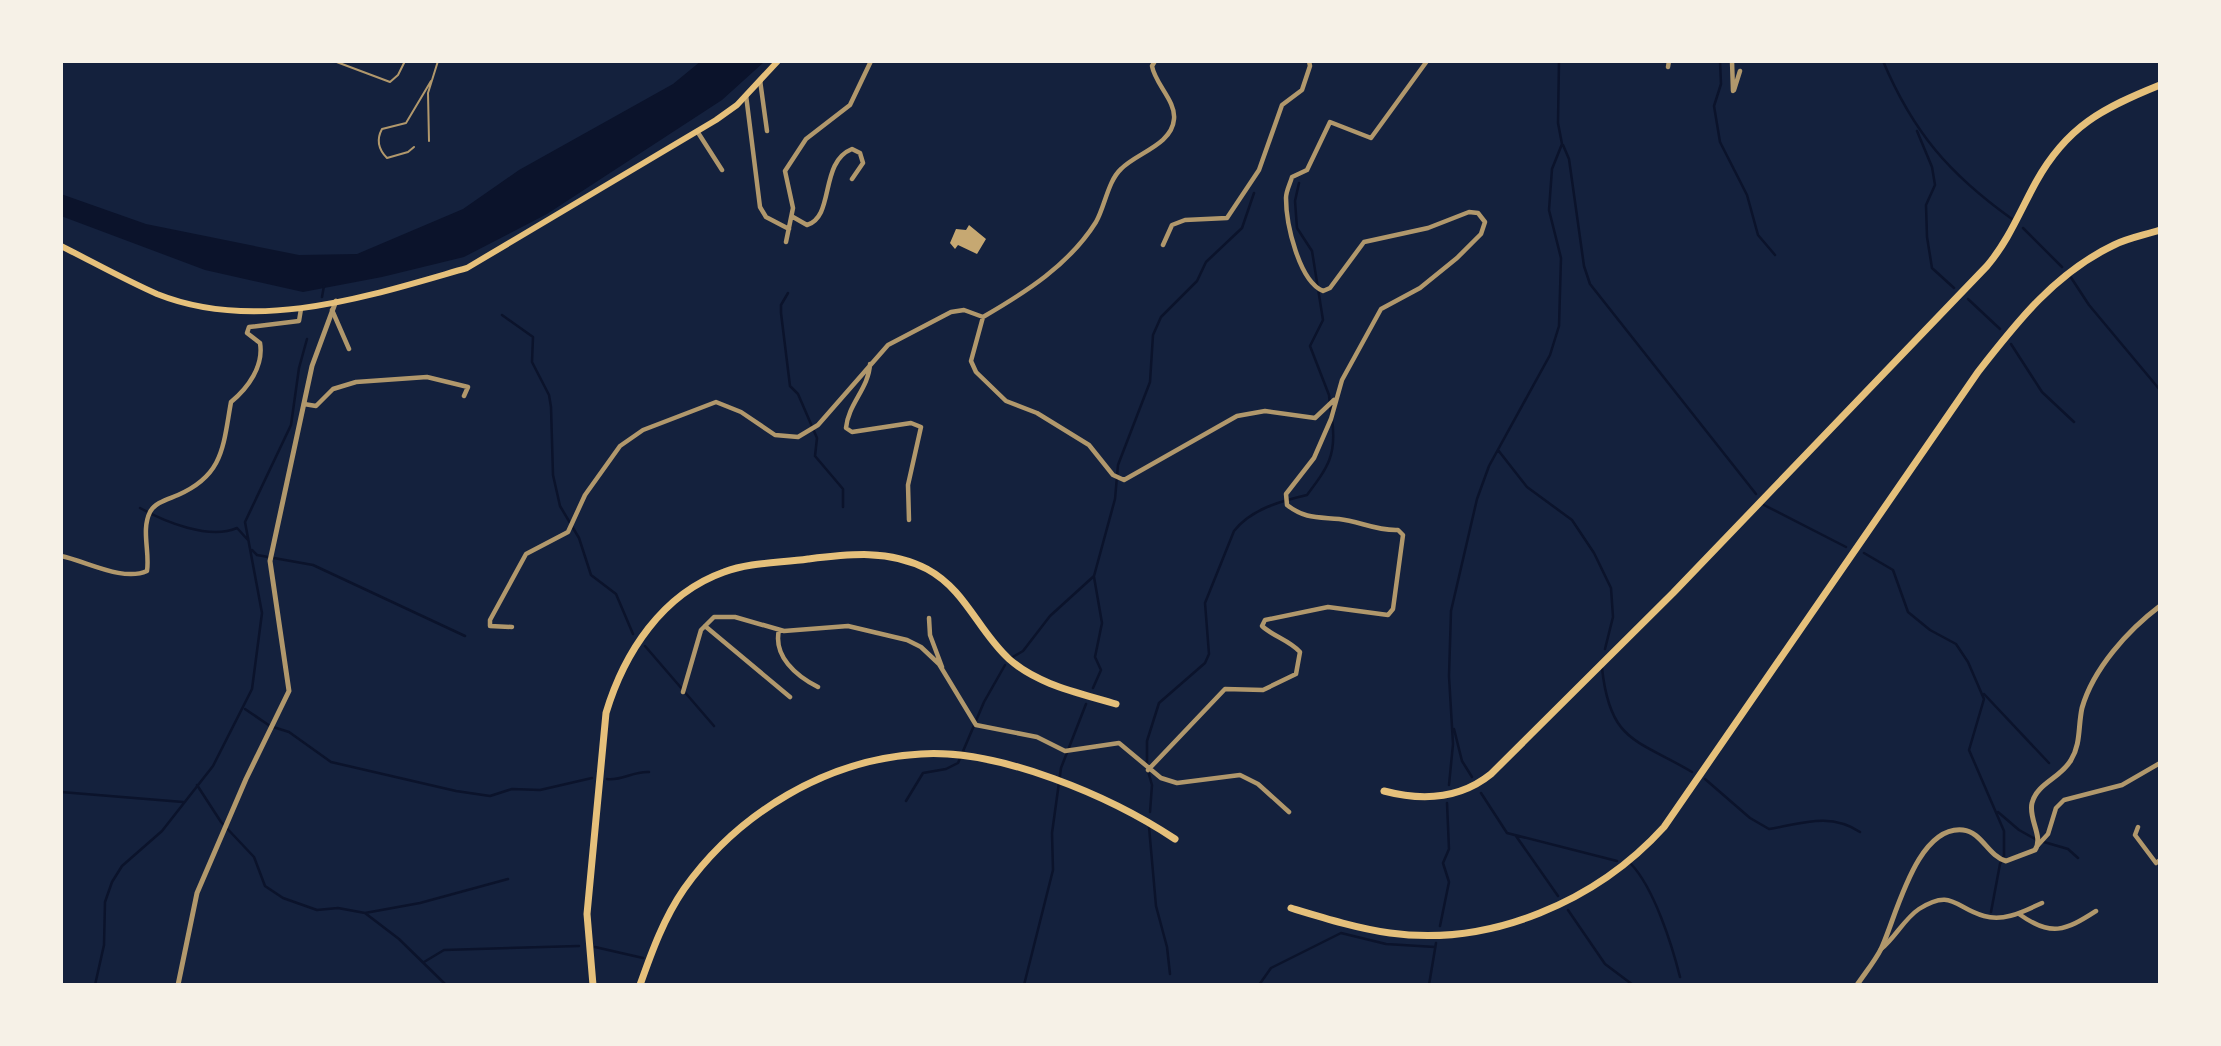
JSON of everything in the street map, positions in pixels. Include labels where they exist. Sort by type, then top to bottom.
[{"type":"highway","points":[[1384,791],[1410,797],[1438,796],[1467,790],[1491,774],[1682,583],[1987,266],[2001,250],[2057,149],[2076,128],[2112,105],[2160,85]]},
{"type":"highway","points":[[1291,908],[1345,925],[1392,933],[1424,936],[1465,933],[1520,920],[1558,906],[1621,869],[1664,827],[1971,383],[2017,321],[2058,280],[2114,245],[2160,230]]},
{"type":"highway","points":[[593,985],[587,914],[606,713],[616,685],[646,630],[675,599],[698,584],[736,568],[867,553],[899,558],[925,568],[955,589],[999,649],[1018,666],[1052,684],[1116,705]]},
{"type":"highway","points":[[640,985],[661,928],[706,861],[757,813],[801,788],[854,766],[921,754],[967,757],[1023,769],[1139,816],[1175,839]]},
{"type":"main road","points":[[61,246],[159,294],[208,308],[301,309],[467,268],[697,131],[746,95],[778,61]]},
{"type":"street","points":[[786,242],[792,216],[785,171],[806,139],[850,105],[871,61]]},
{"type":"street","points":[[1155,61],[1152,66],[1154,77],[1172,107],[1175,116],[1173,126],[1160,142],[1119,170],[1097,220],[1083,241],[1034,287],[983,317],[971,361],[976,372],[1006,401],[1037,413],[1089,445],[1113,475],[1124,480],[1237,416],[1265,411],[1315,418],[1335,400]]},
{"type":"street","points":[[1163,244],[1172,225],[1185,220],[1227,218],[1234,211],[1259,170],[1282,105],[1302,90],[1310,66],[1309,61]]},
{"type":"street","points":[[1149,770],[1225,689],[1263,690],[1296,674],[1300,652],[1290,642],[1268,632],[1262,626],[1265,620],[1328,607],[1375,616],[1388,615],[1394,609],[1403,535],[1398,530],[1378,531],[1339,519],[1302,516],[1287,505],[1286,494],[1314,458],[1331,419],[1335,400],[1381,309],[1420,288],[1457,258],[1481,234],[1485,222],[1478,213],[1469,212],[1428,228],[1364,242],[1330,288],[1323,291],[1312,286],[1306,276],[1296,248],[1286,196],[1292,177],[1307,170],[1330,122],[1371,138],[1427,61]]},
{"type":"street","points":[[1732,61],[1733,91],[1740,71]]},
{"type":"street","points":[[760,80],[767,131]]},
{"type":"street","points":[[746,95],[760,207],[766,217],[789,229]]},
{"type":"street","points":[[697,131],[722,170]]},
{"type":"street","points":[[792,216],[804,224],[815,221],[837,160],[852,149],[860,153],[863,163],[852,179]]},
{"type":"street","points":[[178,985],[197,893],[246,779],[289,691],[270,561],[284,484],[312,366],[337,301]]},
{"type":"street","points":[[61,556],[122,573],[139,575],[147,571],[149,559],[145,542],[150,512],[157,504],[199,485],[210,476],[222,452],[231,402],[248,388],[262,353],[260,343],[247,333],[249,327],[299,321],[301,309]]},
{"type":"street","points":[[332,310],[349,349]]},
{"type":"street","points":[[512,627],[494,628],[490,626],[490,620],[526,555],[568,533],[585,495],[620,446],[643,430],[716,402],[732,407],[775,435],[798,437],[818,425],[888,345],[951,312],[964,310],[983,317]]},
{"type":"street","points":[[870,363],[870,374],[851,406],[846,428],[852,432],[911,423],[922,427],[908,485],[909,520]]},
{"type":"street","points":[[304,404],[316,405],[333,389],[356,382],[427,377],[468,387],[464,396]]},
{"type":"street","points":[[2038,845],[2031,816],[2036,795],[2064,770],[2073,757],[2083,706],[2097,677],[2118,646],[2160,606]]},
{"type":"street","points":[[683,692],[685,677],[705,626],[714,617],[735,617],[779,630],[848,626],[907,640],[921,647],[942,670],[976,725],[1037,737],[1065,751],[1119,743],[1149,770],[1177,783],[1240,775],[1258,783],[1289,812]]},
{"type":"street","points":[[929,618],[930,635],[942,661],[942,670]]},
{"type":"street","points":[[705,626],[790,697]]},
{"type":"street","points":[[779,630],[780,653],[795,672],[818,687]]},
{"type":"street","points":[[1880,950],[1914,866],[1943,837],[1959,830],[1972,833],[1993,855],[2006,861],[2028,855],[2048,834],[2056,808],[2064,800],[2122,785],[2160,763]]},
{"type":"street","points":[[2138,827],[2135,835],[2156,863],[2160,860]]},
{"type":"street","points":[[1857,985],[1880,950],[1917,911],[1936,900],[1955,900],[1985,916],[2018,914],[2042,903]]},
{"type":"street","points":[[2018,914],[2036,926],[2051,930],[2074,925],[2096,911]]},
{"type":"lane","points":[[334,61],[381,81],[390,82],[398,75],[405,61]]},
{"type":"lane","points":[[429,141],[428,93],[438,61]]},
{"type":"lane","points":[[414,147],[408,152],[387,158],[378,145],[379,135],[382,129],[406,123],[431,81]]},
{"type":"water","points":[[701,61],[765,61],[722,100],[547,214],[464,257],[382,277],[303,292],[205,270],[61,216],[61,194],[146,224],[299,255],[357,254],[463,209],[519,170],[673,84]]},
{"type":"building","points":[[969,225],[986,239],[977,254],[958,245],[955,249],[950,243],[956,229],[966,230]]},
{"type":"waterway","points":[[1449,785],[1453,744],[1449,676],[1451,611],[1477,499],[1489,466],[1550,355],[1559,326],[1561,258],[1549,210],[1552,169],[1562,144],[1558,123],[1559,61]]},
{"type":"waterway","points":[[1720,61],[1721,84],[1714,106],[1720,142],[1747,195],[1758,235],[1775,255]]},
{"type":"waterway","points":[[1883,61],[1907,109],[1935,150],[1969,185],[2012,219]]},
{"type":"waterway","points":[[1917,131],[1932,167],[1935,185],[1926,205],[1932,268],[1954,288]]},
{"type":"waterway","points":[[1563,145],[1569,159],[1584,266],[1590,284],[1756,494]]},
{"type":"waterway","points":[[1299,183],[1295,201],[1297,228],[1312,251],[1323,320],[1310,346],[1329,395],[1331,413]]},
{"type":"waterway","points":[[1011,658],[1023,651],[1050,616],[1094,576],[1115,499],[1118,465],[1150,382],[1153,335],[1161,317],[1197,281],[1206,262],[1242,228],[1254,193]]},
{"type":"waterway","points":[[2023,228],[2062,267]]},
{"type":"waterway","points":[[2070,276],[2089,305],[2160,390]]},
{"type":"waterway","points":[[322,297],[324,286]]},
{"type":"waterway","points":[[788,293],[781,305],[781,313],[790,386],[798,394],[817,438],[815,456],[843,489],[843,507]]},
{"type":"waterway","points":[[1968,299],[2000,329]]},
{"type":"waterway","points":[[502,315],[533,337],[532,362],[549,395],[551,407],[553,475],[560,506],[579,538],[591,575],[616,594],[633,634]]},
{"type":"waterway","points":[[95,985],[104,945],[105,902],[112,882],[122,866],[162,831],[213,766],[252,689],[262,613],[245,522],[291,425],[299,368],[307,339]]},
{"type":"waterway","points":[[2011,344],[2042,392],[2074,422]]},
{"type":"waterway","points":[[1147,765],[1147,741],[1159,703],[1205,663],[1209,654],[1205,603],[1234,531],[1258,512],[1277,503],[1307,495],[1332,451],[1332,419]]},
{"type":"waterway","points":[[1498,450],[1527,487],[1572,520],[1594,553],[1611,588],[1613,617],[1605,649]]},
{"type":"waterway","points":[[1764,505],[1846,547]]},
{"type":"waterway","points":[[140,508],[174,524],[201,531],[237,528],[248,540]]},
{"type":"waterway","points":[[252,550],[257,555],[313,565],[465,636]]},
{"type":"waterway","points":[[1864,553],[1893,570],[1908,612],[1930,630],[1956,644],[1968,662],[1984,699],[1969,750],[2004,831],[2004,856],[1991,912]]},
{"type":"waterway","points":[[1093,688],[1101,670],[1095,657],[1102,623],[1094,577]]},
{"type":"waterway","points":[[645,646],[714,726]]},
{"type":"waterway","points":[[906,801],[923,773],[946,769],[958,763],[984,702],[1005,665]]},
{"type":"waterway","points":[[1602,668],[1606,693],[1619,725],[1641,744],[1692,772]]},
{"type":"waterway","points":[[1984,694],[2049,763]]},
{"type":"waterway","points":[[1024,985],[1053,870],[1052,833],[1061,768],[1086,704]]},
{"type":"waterway","points":[[245,709],[270,726],[289,732],[331,762],[456,791],[490,796],[512,789],[540,790],[592,778]]},
{"type":"waterway","points":[[1454,729],[1462,761],[1472,777]]},
{"type":"waterway","points":[[1148,771],[1152,785],[1150,812]]},
{"type":"waterway","points":[[607,779],[649,772]]},
{"type":"waterway","points":[[1705,779],[1750,818],[1769,829],[1826,821],[1837,822],[1860,832]]},
{"type":"waterway","points":[[197,785],[221,822],[254,857],[265,886],[283,898],[317,910],[338,908],[365,913],[399,939],[446,985]]},
{"type":"waterway","points":[[61,792],[183,802]]},
{"type":"waterway","points":[[1481,793],[1507,833],[1617,861]]},
{"type":"waterway","points":[[1440,926],[1449,882],[1443,863],[1449,849],[1447,803]]},
{"type":"waterway","points":[[1998,812],[2019,830],[2037,840]]},
{"type":"waterway","points":[[1149,827],[1156,906],[1167,947],[1170,974]]},
{"type":"waterway","points":[[1516,836],[1558,896]]},
{"type":"waterway","points":[[2044,842],[2068,849],[2078,858]]},
{"type":"waterway","points":[[1631,864],[1655,902],[1680,977]]},
{"type":"waterway","points":[[365,913],[420,903],[508,879]]},
{"type":"waterway","points":[[1568,910],[1605,964],[1633,985]]},
{"type":"waterway","points":[[1259,985],[1271,968],[1341,933],[1386,944],[1435,947]]},
{"type":"waterway","points":[[1429,985],[1436,943]]},
{"type":"waterway","points":[[424,962],[444,950],[579,946]]},
{"type":"waterway","points":[[595,947],[643,958]]}]
